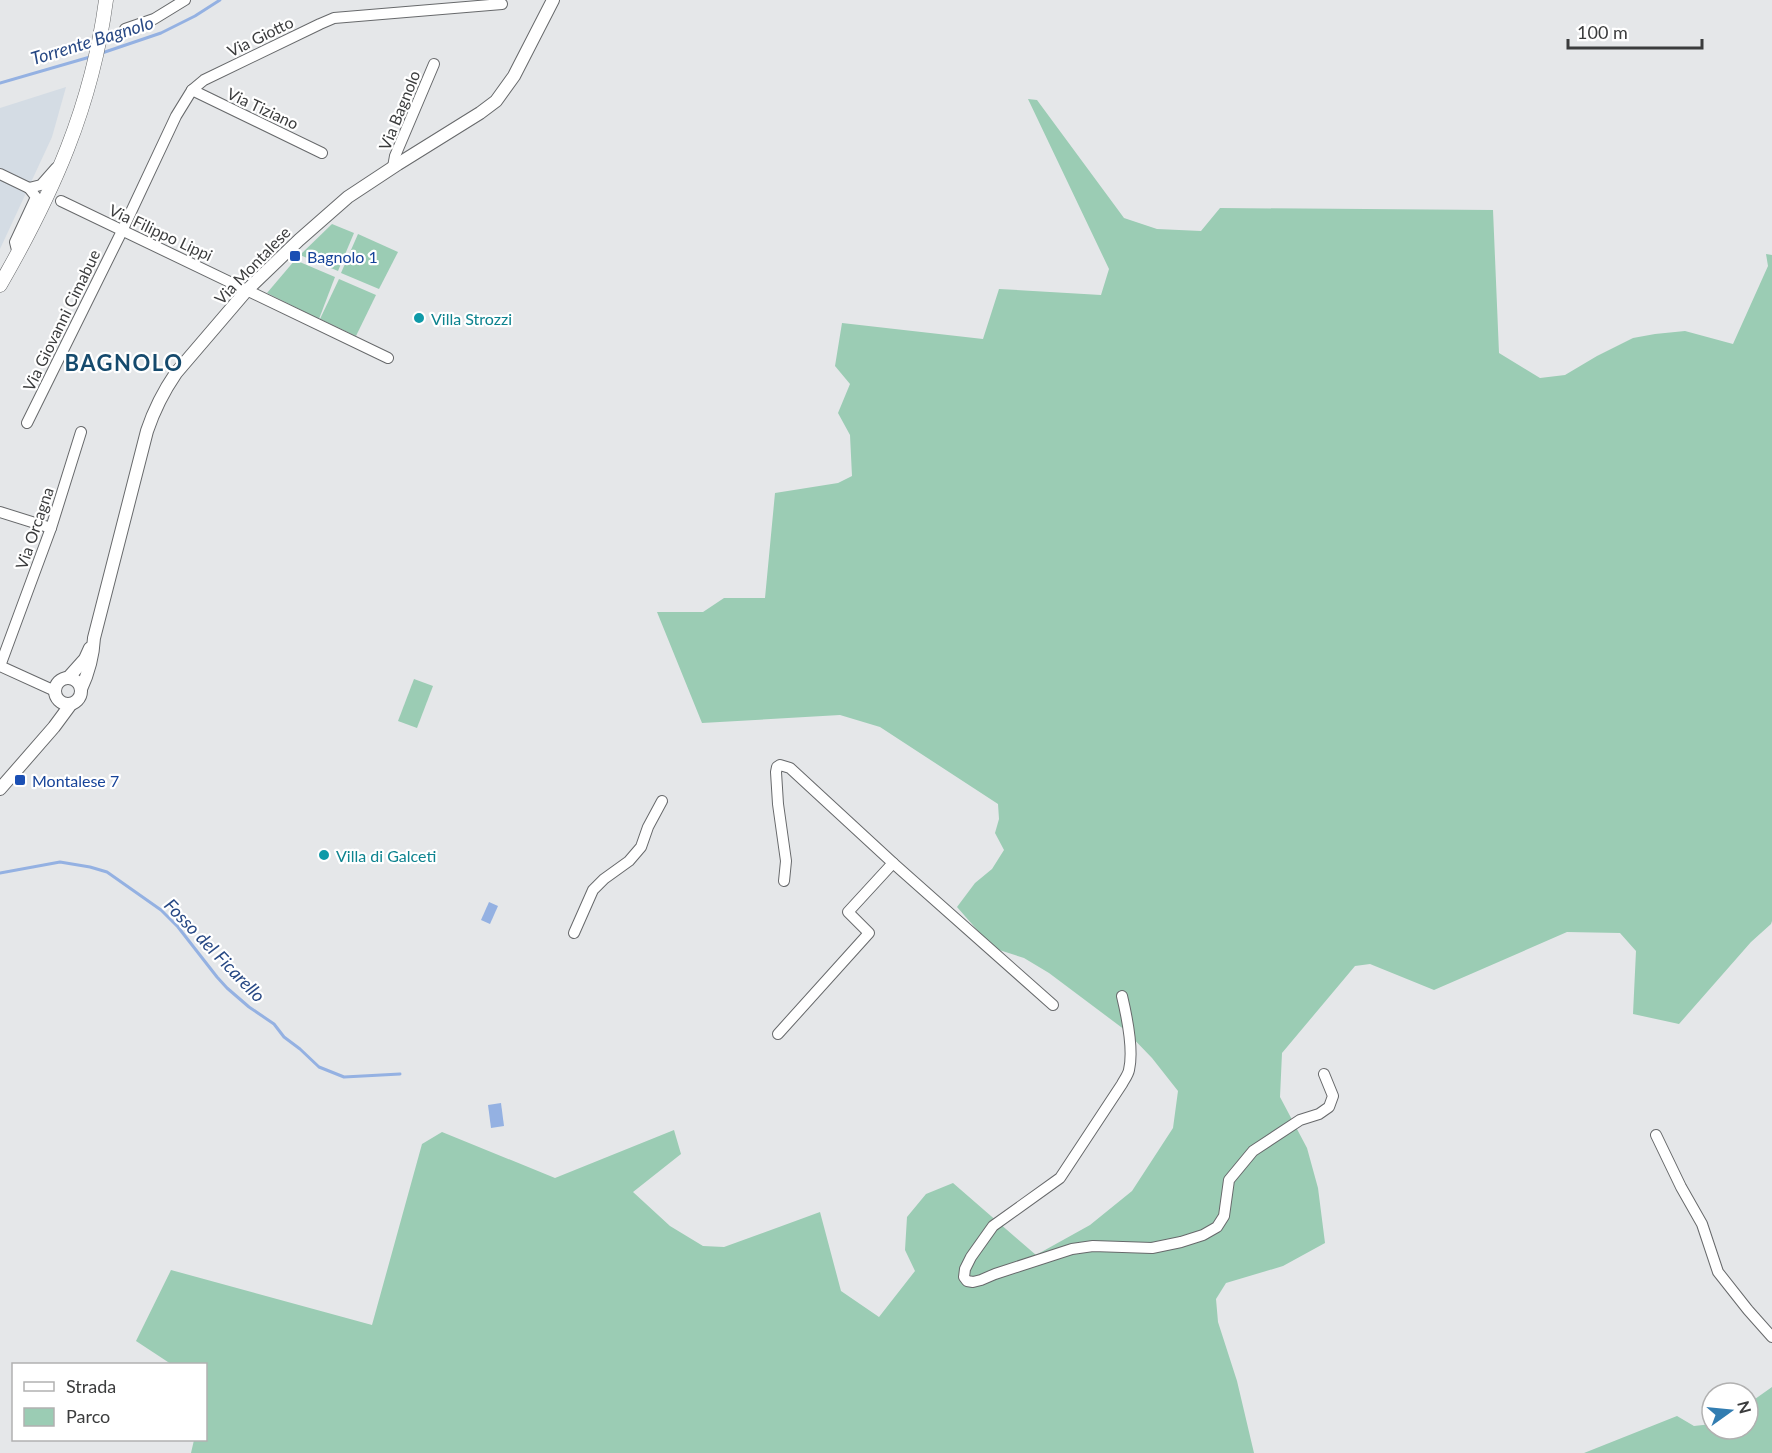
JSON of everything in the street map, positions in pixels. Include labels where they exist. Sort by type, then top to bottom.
[{"type":"main road","points":[[99,0],[104,18]]},
{"type":"main road","points":[[0,285],[41,209],[78,124],[93,72],[106,0]]},
{"type":"main road","points":[[101,36],[114,0]]},
{"type":"street","points":[[125,29],[154,19],[185,0]]},
{"type":"street","name":"Via Montalese","points":[[56,695],[60,680],[68,678],[85,659],[94,639],[155,408],[176,373],[247,290],[348,197],[464,124],[496,101],[514,76],[553,0]]},
{"type":"street","name":"Via Giotto","points":[[122,231],[176,116],[192,90],[204,80],[334,18],[502,4]]},
{"type":"street","name":"Via Bagnolo","points":[[393,167],[395,156],[434,64]]},
{"type":"street","name":"Via Tiziano","points":[[192,90],[322,153]]},
{"type":"street","points":[[29,188],[41,186],[64,159]]},
{"type":"street","points":[[0,174],[29,188],[36,197],[15,242],[18,254]]},
{"type":"street","name":"Via Filippo Lippi","points":[[61,201],[388,358]]},
{"type":"street","name":"Via Giovanni Cimabue","points":[[27,423],[122,231]]},
{"type":"street","name":"Via Orcagna","points":[[0,666],[51,528],[81,432]]},
{"type":"street","points":[[0,512],[51,528]]},
{"type":"street","name":"Via Montalese","points":[[0,789],[71,704],[78,700],[93,658],[94,639]]},
{"type":"street","points":[[0,666],[56,695],[63,704],[71,704]]},
{"type":"street","points":[[68,678],[77,681],[81,689]]},
{"type":"street","points":[[54,727],[56,695]]},
{"type":"street","points":[[784,881],[786,861],[776,772],[780,765],[790,768],[1053,1005]]},
{"type":"street","points":[[574,933],[593,890],[629,861],[640,847],[662,801]]},
{"type":"street","points":[[778,1034],[869,933],[848,912],[893,863]]},
{"type":"street","points":[[1122,996],[1128,1022],[1130,1048],[1129,1070],[1122,1084],[1060,1178],[993,1226],[965,1269],[964,1276],[967,1281],[981,1280],[1072,1249],[1094,1246],[1152,1248],[1203,1235],[1217,1227],[1224,1216],[1229,1180],[1253,1151],[1300,1120],[1319,1114],[1329,1107],[1333,1096],[1324,1074]]},
{"type":"street","points":[[1656,1135],[1702,1224],[1718,1272],[1772,1336]]},
{"type":"shaded area","points":[[66,87],[52,137],[0,249],[0,108]]},
{"type":"green space","points":[[1028,99],[1037,100],[1124,218],[1157,229],[1201,231],[1220,208],[1493,210],[1499,353],[1540,378],[1565,375],[1633,338],[1655,334],[1685,331],[1733,344],[1768,266],[1766,254],[1772,255],[1771,924],[1751,942],[1679,1024],[1633,1014],[1636,951],[1620,933],[1567,932],[1434,990],[1370,964],[1355,966],[1282,1053],[1280,1097],[1307,1148],[1318,1188],[1325,1243],[1283,1266],[1226,1283],[1216,1299],[1218,1322],[1237,1381],[1254,1453],[191,1453],[194,1441],[207,1441],[207,1363],[169,1363],[136,1341],[171,1270],[372,1325],[422,1144],[442,1132],[555,1178],[674,1130],[681,1154],[633,1192],[670,1226],[703,1246],[724,1247],[820,1212],[841,1291],[879,1317],[915,1271],[905,1250],[907,1217],[926,1194],[953,1183],[1036,1255],[1090,1225],[1132,1191],[1173,1128],[1178,1091],[1152,1058],[1125,1030],[1049,973],[1024,958],[993,948],[957,907],[975,883],[992,869],[1004,850],[995,833],[999,819],[998,804],[880,727],[840,715],[702,723],[657,612],[703,612],[724,598],[765,598],[775,493],[838,483],[852,476],[850,435],[838,413],[850,384],[835,366],[842,323],[983,339],[999,289],[1101,295],[1109,269]]},
{"type":"green space","points":[[332,224],[354,233],[338,271],[300,255]]},
{"type":"green space","points":[[358,234],[398,252],[379,289],[341,273]]},
{"type":"green space","points":[[295,260],[335,277],[319,319],[267,293]]},
{"type":"green space","points":[[339,279],[376,295],[356,336],[320,319]]},
{"type":"green space","points":[[414,679],[433,686],[417,728],[398,721]]},
{"type":"green space","points":[[1772,1387],[1772,1453],[1584,1453],[1677,1416],[1694,1426],[1700,1425],[1700,1441],[1760,1441],[1760,1396]]},
{"type":"water","points":[[489,902],[498,906],[490,924],[481,920]]},
{"type":"water","points":[[501,1103],[504,1126],[491,1128],[488,1105]]},
{"type":"waterway","name":"Torrente Bagnolo","points":[[102,53],[161,33],[220,0]]},
{"type":"waterway","name":"Torrente Bagnolo","points":[[0,83],[90,57]]},
{"type":"waterway","name":"Fosso del Ficarello","points":[[0,873],[60,862],[107,872],[161,910],[178,927],[227,988],[274,1024],[284,1037],[319,1067],[344,1077],[400,1074]]},
{"type":"place","name":"Bagnolo 1","points":[[295,256]]},
{"type":"place","name":"Villa Strozzi","points":[[419,318]]},
{"type":"place","name":"Montalese 7","points":[[20,780]]},
{"type":"place","name":"Villa di Galceti","points":[[324,855]]},
{"type":"district","name":"BAGNOLO","points":[[124,362]]}]
